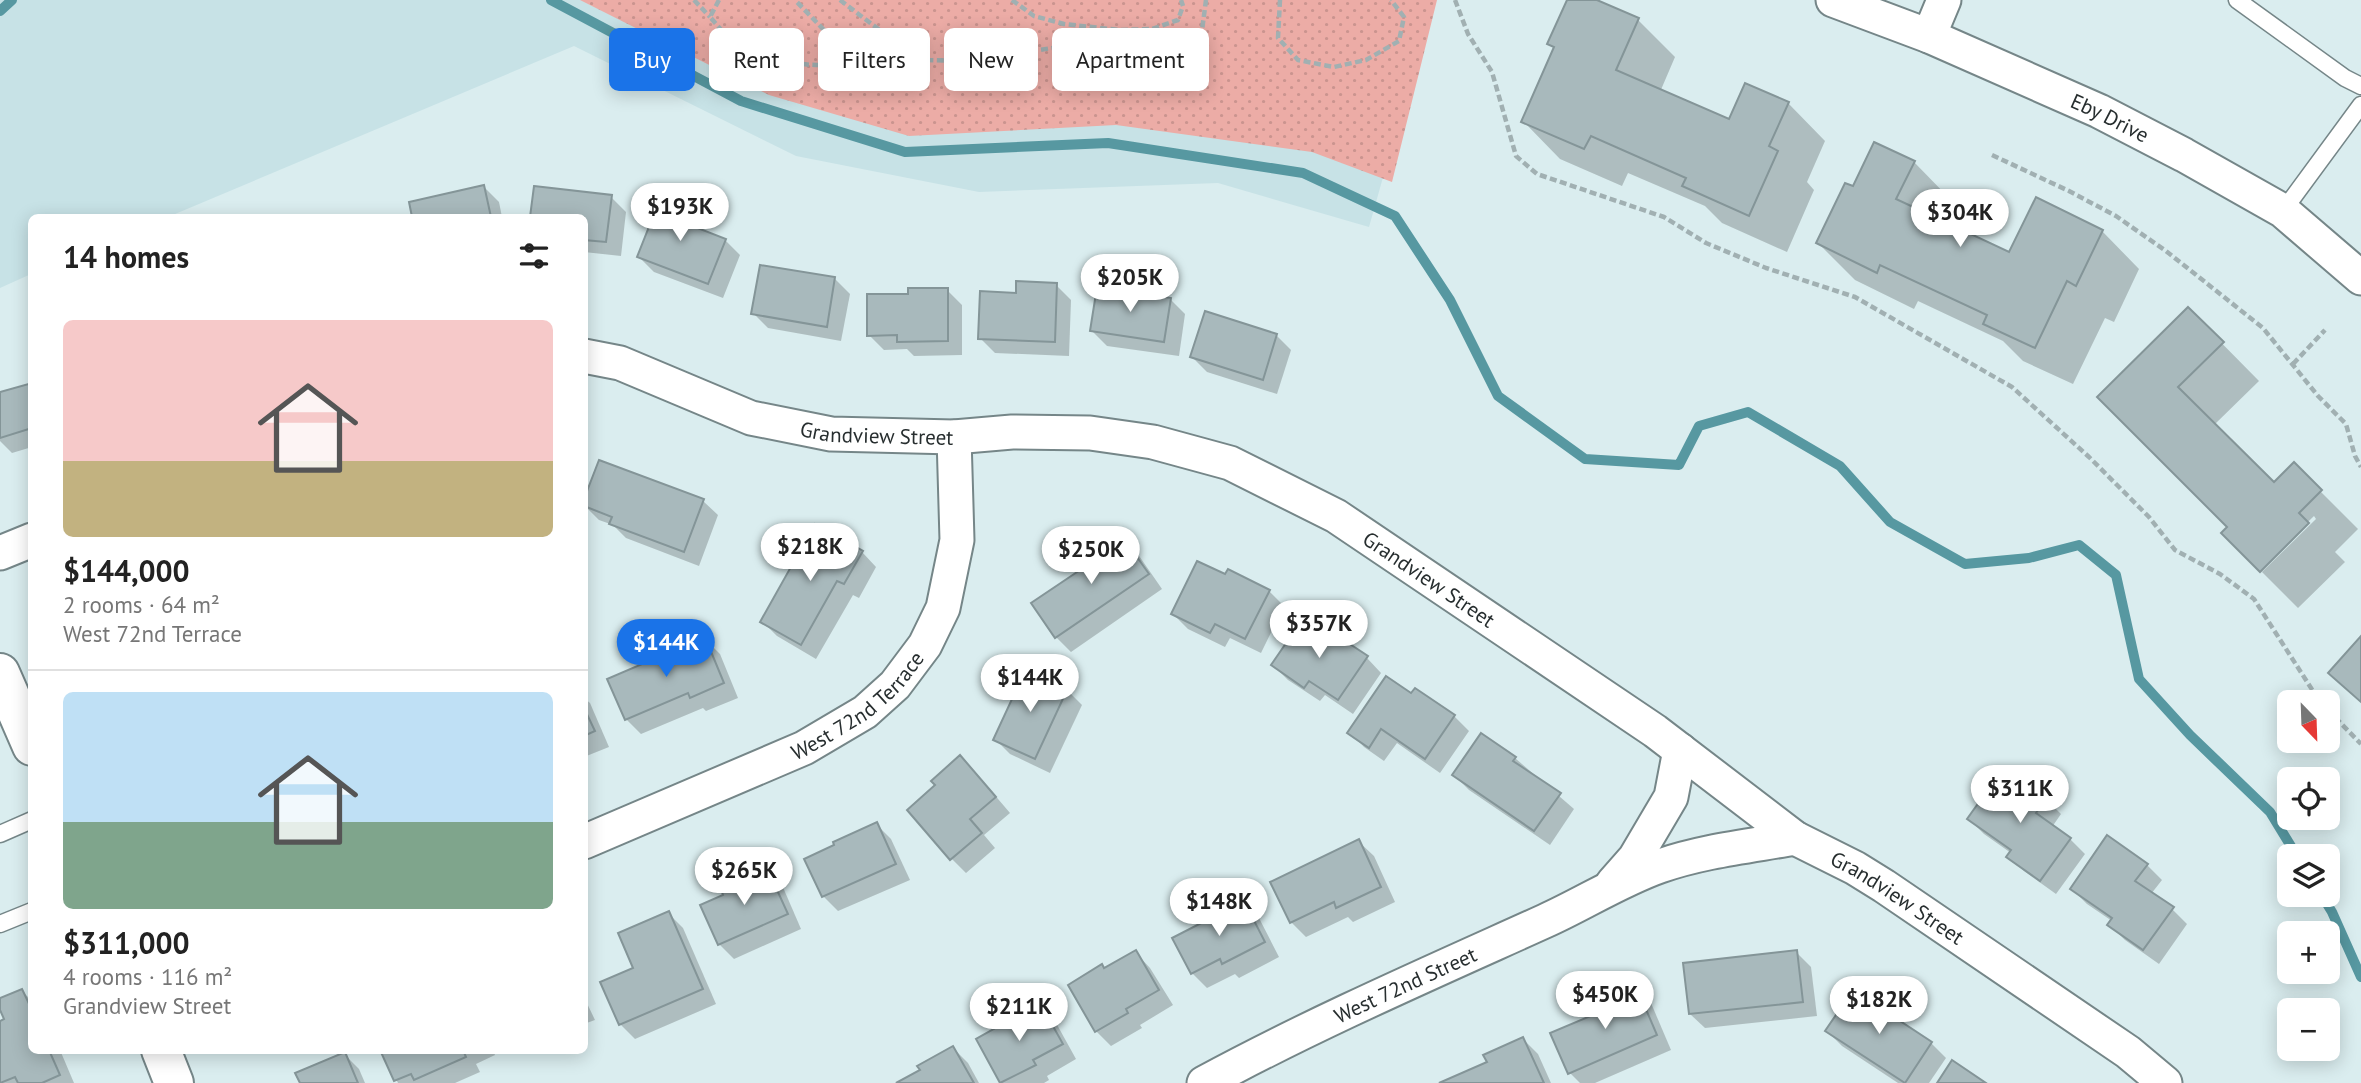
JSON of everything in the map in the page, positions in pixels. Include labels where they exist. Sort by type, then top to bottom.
[{"type":"main road","points":[[0,673],[28,737]]},
{"type":"main road","points":[[163,1054],[174,1083]]},
{"type":"street","name":"Eby Drive","points":[[1833,0],[1929,37],[2099,111],[2185,155],[2283,211],[2361,278]]},
{"type":"street","points":[[1929,37],[1944,0]]},
{"type":"street","name":"Grandview Street","points":[[588,357],[620,363],[751,418],[831,434],[954,437],[1012,432],[1090,433],[1153,442],[1230,463],[1336,516],[1680,750],[1795,838],[1856,868],[2128,1052],[2156,1079]]},
{"type":"street","name":"West 72nd Terrace","points":[[588,840],[804,748],[865,712],[895,685],[925,645],[943,608],[957,540],[954,437]]},
{"type":"street","points":[[0,553],[28,542]]},
{"type":"street","name":"West 72nd Street","points":[[1608,889],[1635,858],[1671,797],[1680,750]]},
{"type":"street","name":"West 72nd Street","points":[[1204,1083],[1262,1052],[1661,865],[1795,838]]},
{"type":"lane","points":[[2237,0],[2345,78],[2361,86]]},
{"type":"lane","points":[[2283,211],[2361,105]]},
{"type":"lane","points":[[0,834],[28,822]]},
{"type":"lane","points":[[0,924],[28,913]]},
{"type":"path","points":[[694,0],[734,43],[801,66],[826,65],[833,44],[824,30],[795,0]]},
{"type":"path","points":[[710,17],[719,0]]},
{"type":"path","points":[[840,0],[894,41],[929,60],[963,61],[1073,45],[1122,46],[1164,53],[1192,51],[1201,38],[1206,0]]},
{"type":"path","points":[[1012,0],[1034,16],[1064,24],[1119,30],[1152,29],[1178,20],[1181,0]]},
{"type":"path","points":[[1280,0],[1278,38],[1298,60],[1334,66],[1366,60],[1399,41],[1404,17],[1391,0]]},
{"type":"path","points":[[1455,0],[1468,34],[1492,72],[1516,156],[1530,168],[1538,174],[1664,217],[1706,243],[1766,268],[1855,297],[2012,387],[2089,457],[2149,517],[2175,550],[2220,574],[2254,599],[2311,690]]},
{"type":"path","points":[[1992,155],[2116,216],[2166,251],[2263,328],[2318,396],[2346,424],[2361,467]]},
{"type":"path","points":[[2293,364],[2325,330]]},
{"type":"path","points":[[2340,722],[2361,744]]},
{"type":"shaded area","points":[[0,0],[1433,0],[1369,227],[1218,183],[979,192],[796,156],[665,91],[695,91],[695,28],[609,28],[609,63],[574,46],[175,214],[28,214],[28,275],[0,288]]},
{"type":"shaded area","points":[[580,0],[1437,0],[1392,182],[1312,152],[1116,125],[909,136],[761,91],[804,91],[804,28],[709,28],[709,65],[695,58],[695,28],[636,28]]},
{"type":"building","points":[[1567,0],[1597,0],[1639,18],[1616,70],[1729,119],[1745,83],[1789,102],[1769,146],[1778,151],[1749,216],[1682,186],[1686,178],[1591,136],[1584,149],[1521,122],[1554,47],[1547,44]]},
{"type":"building","points":[[1874,142],[1915,161],[1896,199],[2009,252],[2036,197],[2103,230],[2076,286],[2067,281],[2035,348],[1983,324],[1987,315],[1880,265],[1877,273],[1816,243],[1845,183],[1853,186]]},
{"type":"building","points":[[484,185],[490,214],[411,214],[409,202]]},
{"type":"building","points":[[534,186],[612,195],[606,242],[588,240],[588,214],[530,214]]},
{"type":"building","points":[[662,194],[689,204],[682,222],[726,239],[708,284],[637,257]]},
{"type":"building","points":[[760,265],[835,277],[827,327],[751,314]]},
{"type":"building","points":[[1016,281],[1057,283],[1055,342],[978,339],[980,291],[1016,293]]},
{"type":"building","points":[[1097,287],[1171,298],[1164,342],[1090,331]]},
{"type":"building","points":[[908,288],[948,288],[948,341],[897,342],[897,335],[867,336],[867,294],[908,294]]},
{"type":"building","points":[[2188,307],[2224,342],[2178,387],[2274,482],[2294,462],[2322,490],[2299,513],[2309,523],[2260,572],[2221,533],[2227,527],[2097,397]]},
{"type":"building","points":[[1205,311],[1277,334],[1263,380],[1190,357]]},
{"type":"building","points":[[28,384],[28,429],[0,438],[0,392]]},
{"type":"building","points":[[599,460],[704,499],[684,552],[609,524],[612,517],[588,508],[588,489]]},
{"type":"building","points":[[815,524],[863,551],[844,584],[837,581],[801,645],[760,622]]},
{"type":"building","points":[[1120,533],[1149,574],[1055,638],[1031,603],[1089,564],[1084,557]]},
{"type":"building","points":[[1197,561],[1225,574],[1228,569],[1270,590],[1245,639],[1215,624],[1210,633],[1171,614]]},
{"type":"building","points":[[1302,620],[1333,641],[1336,635],[1368,656],[1338,700],[1309,681],[1304,688],[1271,665]]},
{"type":"building","points":[[2361,636],[2361,702],[2328,673]]},
{"type":"building","points":[[705,637],[724,683],[690,698],[688,693],[625,720],[607,679]]},
{"type":"building","points":[[1026,669],[1068,688],[1035,759],[993,740]]},
{"type":"building","points":[[1386,676],[1411,693],[1415,688],[1455,715],[1425,759],[1381,729],[1369,748],[1347,733]]},
{"type":"building","points":[[588,716],[595,731],[588,734]]},
{"type":"building","points":[[1481,733],[1516,757],[1513,761],[1561,793],[1534,831],[1452,775]]},
{"type":"building","points":[[960,755],[996,797],[970,819],[982,833],[950,860],[907,810],[935,785],[931,781]]},
{"type":"building","points":[[2010,771],[2047,798],[2036,813],[2071,838],[2040,881],[2006,857],[2011,850],[1967,819],[1992,784],[1998,787]]},
{"type":"building","points":[[877,822],[896,864],[822,897],[804,859]]},
{"type":"building","points":[[2107,835],[2148,864],[2135,881],[2174,907],[2143,950],[2107,925],[2112,918],[2070,889]]},
{"type":"building","points":[[1359,839],[1381,887],[1336,908],[1334,902],[1290,923],[1270,882]]},
{"type":"building","points":[[767,868],[788,914],[718,945],[700,905],[723,895],[721,889]]},
{"type":"building","points":[[1244,901],[1265,942],[1222,964],[1220,959],[1191,974],[1172,938]]},
{"type":"building","points":[[669,911],[703,989],[619,1025],[600,982],[633,968],[618,933]]},
{"type":"building","points":[[1136,950],[1159,990],[1126,1009],[1128,1013],[1095,1032],[1068,985],[1102,964],[1104,968]]},
{"type":"building","points":[[1797,950],[1803,1002],[1689,1014],[1683,963]]},
{"type":"building","points":[[1636,986],[1657,1035],[1568,1074],[1550,1033],[1600,1012],[1597,1004]]},
{"type":"building","points":[[22,989],[28,1002],[28,1054],[51,1054],[60,1075],[42,1083],[18,1083],[15,1077],[0,1083],[0,1021],[4,1019],[0,1010],[0,998]]},
{"type":"building","points":[[1853,990],[1932,1042],[1905,1083],[1825,1031]]},
{"type":"building","points":[[1040,1003],[1063,1044],[1033,1060],[1036,1065],[1000,1083],[976,1039]]},
{"type":"building","points":[[1523,1037],[1544,1083],[1439,1083],[1487,1062],[1483,1055]]},
{"type":"building","points":[[953,1046],[974,1083],[896,1083],[920,1070],[917,1066]]},
{"type":"building","points":[[346,1054],[358,1083],[300,1083],[295,1073]]},
{"type":"building","points":[[382,1054],[465,1054],[466,1057],[414,1080],[411,1074],[394,1081]]},
{"type":"building","points":[[1952,1060],[1986,1083],[1937,1083]]},
{"type":"waterway","points":[[0,11],[12,0]]},
{"type":"waterway","points":[[551,0],[741,101],[905,152],[1108,143],[1303,173],[1395,216],[1450,300],[1498,396],[1585,459],[1679,465],[1699,426],[1748,412],[1840,466],[1890,522],[1965,564],[2029,558],[2079,545],[2116,575],[2139,679],[2190,735],[2270,812],[2290,844]]},
{"type":"waterway","points":[[2329,907],[2361,977]]}]
